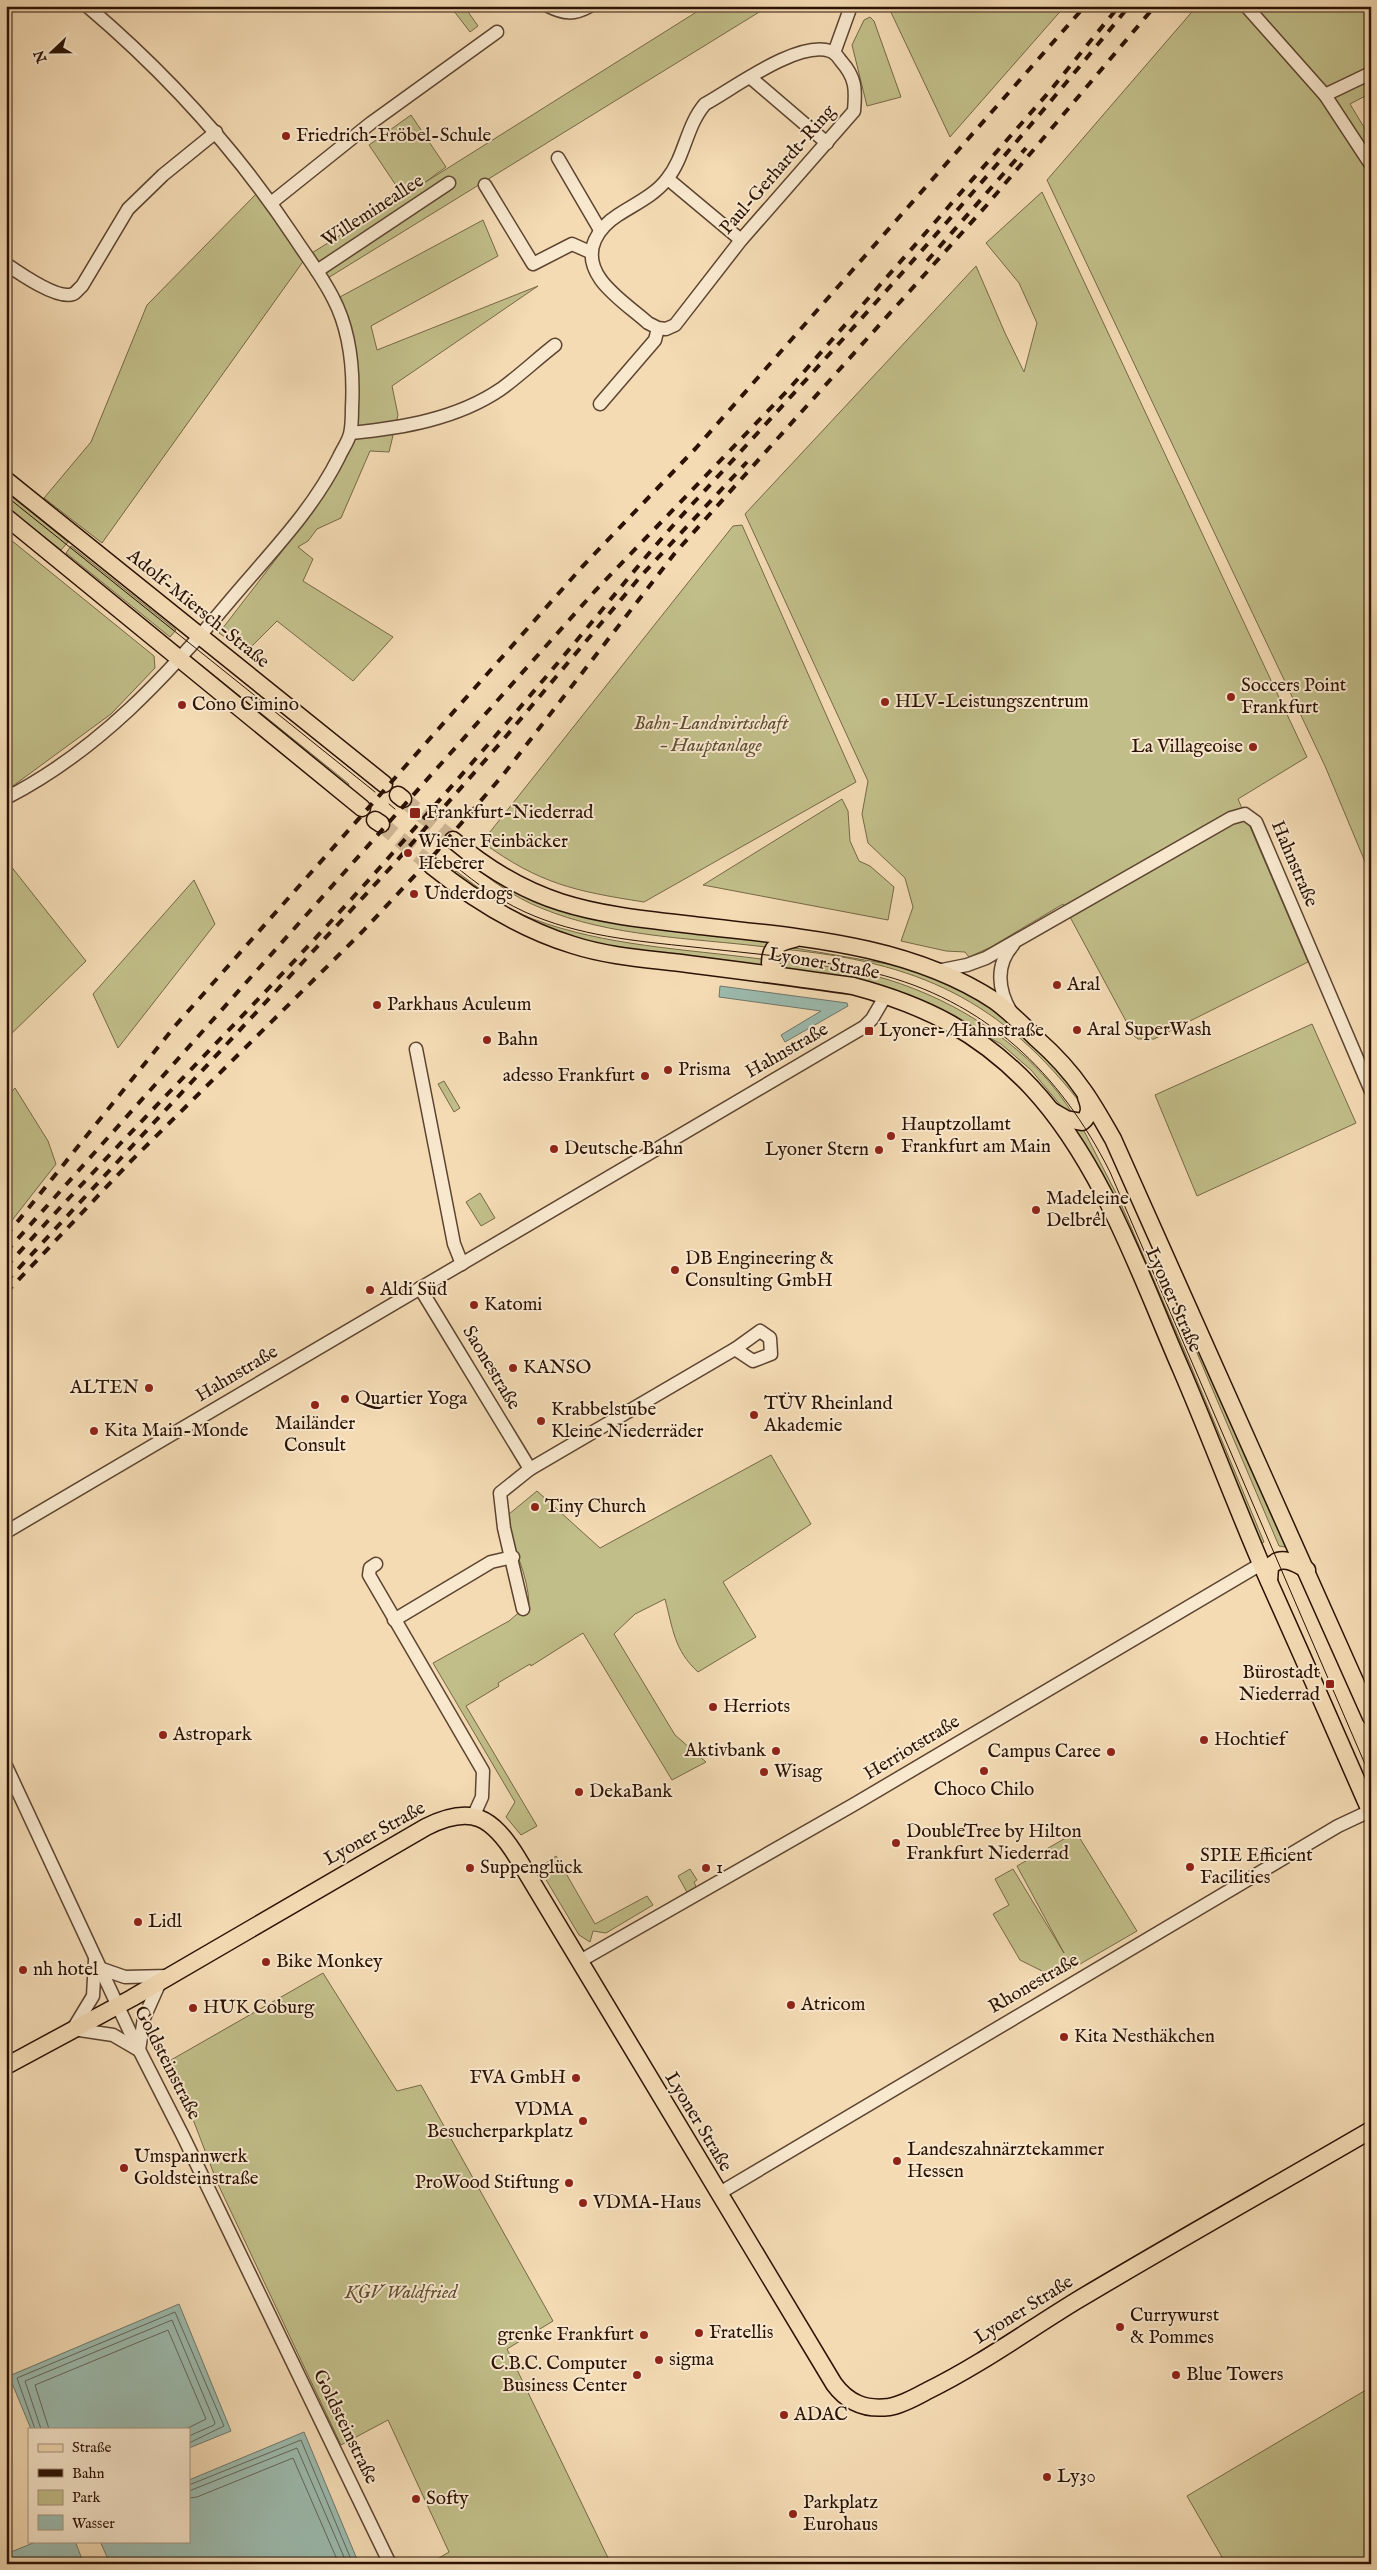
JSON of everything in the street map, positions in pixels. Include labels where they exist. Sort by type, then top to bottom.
[{"type":"main road","name":"Adolf-Miersch-Straße","points":[[6,480],[384,784]]},
{"type":"main road","points":[[6,517],[362,808]]},
{"type":"main road","name":"Lyoner Straße","points":[[453,840],[515,884],[558,903],[624,917],[797,939],[864,949],[903,958],[937,971],[977,990],[1014,1016],[1048,1049],[1083,1089],[1113,1139],[1371,1717]]},
{"type":"main road","name":"Lyoner Straße","points":[[432,866],[458,887],[496,911],[536,931],[571,945],[618,956],[853,986],[925,1009],[965,1031],[1009,1064],[1048,1108],[1080,1152],[1117,1222],[1208,1432],[1269,1581],[1370,1812]]},
{"type":"main road","points":[[777,975],[770,963],[773,948],[784,942],[797,939]]},
{"type":"main road","points":[[1048,1108],[1066,1119],[1082,1122],[1087,1118],[1090,1109],[1083,1089]]},
{"type":"main road","points":[[1269,1581],[1270,1567],[1276,1562],[1292,1562],[1306,1570]]},
{"type":"main road","name":"Lyoner Straße","points":[[6,2066],[118,2006],[426,1827],[452,1818],[474,1816],[498,1829],[580,1961],[718,2194],[843,2396],[863,2406],[891,2406],[951,2379],[1076,2302],[1371,2130]]},
{"type":"street","points":[[6,798],[42,779],[112,727],[178,659],[305,513],[331,473],[350,433],[354,383],[349,340],[334,298],[271,203],[216,132],[114,29],[87,6]]},
{"type":"street","points":[[548,6],[566,13],[575,14],[590,6]]},
{"type":"street","points":[[600,404],[655,340],[658,328],[648,323],[597,277],[592,265],[590,252],[600,230],[613,218],[657,190],[668,179],[676,167],[695,116],[705,104],[792,54],[813,50],[828,50],[834,53],[851,6]]},
{"type":"street","points":[[1246,6],[1325,95],[1371,165]]},
{"type":"street","points":[[271,203],[371,123],[497,32]]},
{"type":"street","name":"Paul-Gerhardt-Ring","points":[[658,328],[666,329],[675,325],[741,240],[854,111],[855,91],[851,73],[834,53]]},
{"type":"street","points":[[1325,95],[1371,73]]},
{"type":"street","points":[[751,78],[827,143]]},
{"type":"street","points":[[6,264],[21,275],[62,295],[73,294],[82,286],[128,209],[163,175],[216,132]]},
{"type":"street","points":[[558,158],[600,230]]},
{"type":"street","points":[[668,179],[741,240]]},
{"type":"street","name":"Willemineallee","points":[[317,271],[449,183]]},
{"type":"street","points":[[485,185],[532,264],[572,244],[590,252]]},
{"type":"street","points":[[350,433],[403,428],[458,411],[500,389],[555,345]]},
{"type":"street","name":"Hahnstraße","points":[[937,971],[979,961],[1231,818],[1245,814],[1256,822],[1371,1091]]},
{"type":"street","name":"Hahnstraße","points":[[1014,1016],[1002,994],[1000,974],[1006,954],[1017,940]]},
{"type":"street","name":"Hahnstraße","points":[[6,1532],[864,1028],[872,1019],[886,995]]},
{"type":"street","points":[[416,1049],[454,1244],[462,1264]]},
{"type":"street","name":"Saonestraße","points":[[420,1288],[530,1468]]},
{"type":"street","points":[[523,1609],[513,1557],[504,1528],[500,1494],[530,1468],[735,1349]]},
{"type":"street","points":[[394,1620],[491,1562],[513,1557]]},
{"type":"street","points":[[376,1564],[370,1568],[369,1575],[483,1770],[482,1796],[474,1816]]},
{"type":"street","name":"Herriotstraße","points":[[580,1961],[846,1809],[1262,1564]]},
{"type":"street","name":"Goldsteinstraße","points":[[6,1766],[139,2050],[183,2136],[390,2564]]},
{"type":"street","name":"Rhonestraße","points":[[718,2194],[1338,1826],[1370,1812]]},
{"type":"street","points":[[96,1955],[93,1996],[73,2029],[114,2035],[139,2050],[146,2008],[164,1979],[125,1977],[102,1969]]},
{"type":"green space","points":[[450,6],[464,6],[478,26],[470,32]]},
{"type":"green space","points":[[706,6],[769,6],[323,281],[307,256],[403,196],[369,145],[411,115],[446,167],[424,183]]},
{"type":"green space","points":[[888,6],[1065,6],[950,137]]},
{"type":"green space","points":[[1197,6],[1371,6],[1371,93],[1350,104],[1371,139],[1371,876],[1325,766],[1047,180]]},
{"type":"green space","points":[[870,17],[874,21],[901,97],[867,106],[852,45],[864,20]]},
{"type":"green space","points":[[261,189],[307,256],[102,543],[44,498],[91,442],[147,305]]},
{"type":"green space","points":[[1042,192],[1307,757],[1238,799],[1308,962],[1154,1039],[1138,1039],[1134,1036],[1063,904],[991,947],[969,957],[965,952],[946,951],[901,941],[913,907],[905,878],[868,843],[862,814],[868,781],[745,514],[976,266],[1024,372],[1037,323],[1019,283],[986,243]]},
{"type":"green space","points":[[483,220],[498,256],[371,326],[377,350],[538,286],[392,386],[398,415],[389,452],[370,451],[341,518],[317,529],[308,541],[298,547],[313,559],[303,581],[393,637],[353,681],[277,621],[246,652],[219,633],[310,515],[351,433],[358,383],[338,298]]},
{"type":"green space","points":[[6,492],[68,542],[61,550],[6,507]]},
{"type":"green space","name":"Bahn-Landwirtschaft – Hauptanlage","points":[[742,525],[856,782],[644,902],[597,894],[558,884],[522,868],[482,842],[733,526]]},
{"type":"green space","points":[[6,536],[154,656],[155,668],[111,714],[6,791]]},
{"type":"green space","points":[[71,546],[176,630],[170,637],[66,553]]},
{"type":"green space","points":[[211,655],[358,767],[355,772]]},
{"type":"green space","points":[[200,664],[349,784],[346,788],[199,666]]},
{"type":"green space","points":[[842,799],[848,811],[850,841],[859,861],[870,866],[894,887],[888,920],[703,885]]},
{"type":"green space","points":[[467,855],[509,886],[779,940],[766,947],[623,931],[568,918],[531,904],[511,893],[464,859]]},
{"type":"green space","points":[[6,860],[86,961],[6,1039]]},
{"type":"green space","points":[[456,871],[493,898],[522,915],[560,928],[617,941],[761,959],[764,967],[638,954],[575,939],[533,921],[492,899],[452,875]]},
{"type":"green space","points":[[194,880],[215,924],[118,1048],[93,994]]},
{"type":"green space","points":[[789,947],[911,968],[975,996],[1011,1021],[1048,1057],[1085,1101],[1085,1109],[1053,1071],[1021,1039],[988,1013],[953,993],[915,976],[875,964],[831,955],[782,949]]},
{"type":"green space","points":[[777,960],[832,967],[873,975],[913,988],[941,1000],[967,1014],[1016,1049],[1038,1069],[1074,1116],[1067,1113],[1031,1070],[1001,1044],[921,1001],[871,984],[784,969]]},
{"type":"green space","points":[[1312,1024],[1356,1123],[1197,1196],[1155,1095]]},
{"type":"green space","points":[[444,1081],[460,1108],[454,1112],[438,1084]]},
{"type":"green space","points":[[15,1088],[48,1141],[56,1164],[6,1228],[6,1098]]},
{"type":"green space","points":[[1095,1117],[1291,1548],[1279,1546],[1133,1202],[1107,1145],[1092,1120]]},
{"type":"green space","points":[[1082,1127],[1118,1197],[1264,1542],[1259,1544],[1070,1128]]},
{"type":"green space","points":[[480,1193],[495,1218],[481,1226],[466,1202]]},
{"type":"green space","points":[[771,1455],[811,1524],[723,1582],[756,1637],[698,1672],[690,1664],[679,1647],[665,1599],[635,1614],[614,1634],[675,1735],[706,1762],[672,1780],[583,1633],[531,1666],[530,1664],[498,1683],[499,1686],[466,1706],[537,1826],[521,1835],[506,1817],[515,1802],[433,1663],[509,1621],[529,1604],[523,1571],[503,1519],[537,1491],[600,1548]]},
{"type":"green space","points":[[1076,1832],[1137,1931],[1056,1978],[1020,1960],[993,1914],[1009,1905],[995,1879],[1013,1869],[1064,1953],[1017,1866]]},
{"type":"green space","points":[[556,1856],[595,1924],[647,1896],[653,1905],[606,1933],[593,1931],[590,1942],[579,1935],[539,1868]]},
{"type":"green space","points":[[690,1869],[697,1880],[694,1882],[697,1889],[688,1894],[678,1876]]},
{"type":"green space","name":"KGV Waldfried","points":[[323,1973],[397,2091],[421,2085],[553,2321],[507,2349],[611,2564],[429,2564],[449,2552],[388,2420],[341,2445],[217,2182],[194,2122],[164,2064]]},
{"type":"green space","points":[[1371,2387],[1371,2564],[1226,2564],[1187,2496]]},
{"type":"water","points":[[720,986],[847,1003],[848,1006],[785,1042],[781,1035],[821,1011],[719,997]]},
{"type":"water","points":[[179,2304],[231,2431],[190,2448],[190,2428],[31,2428],[9,2376]]},
{"type":"water","points":[[304,2432],[359,2564],[110,2564],[100,2542],[190,2542],[190,2480]]},
{"type":"water","points":[[36,2542],[75,2542],[84,2564],[6,2564],[6,2554]]},
{"type":"tunnel","points":[[403,799],[453,840]]},
{"type":"tunnel","points":[[381,824],[432,866]]},
{"type":"tram line","points":[[6,496],[375,792]]},
{"type":"tram line","points":[[389,804],[395,809]]},
{"type":"tram line","points":[[442,855],[492,894],[525,912],[566,927],[629,940],[784,957],[829,964],[874,973],[914,985],[951,1002],[984,1022],[1015,1046],[1043,1073],[1068,1103],[1090,1136],[1110,1172],[1371,1778]]},
{"type":"railway","points":[[6,1236],[175,1026],[582,567],[696,448],[1085,6]]},
{"type":"railway","points":[[6,1252],[595,591],[788,390],[1049,92],[1119,6]]},
{"type":"railway","points":[[6,1267],[100,1165],[290,966],[383,864],[455,783],[666,534],[863,316],[1025,132],[1129,6]]},
{"type":"railway","points":[[6,1293],[131,1161],[363,931],[433,856],[503,775],[675,553],[986,206],[1155,6]]},
{"type":"railway","points":[[927,261],[1026,148]]},
{"type":"railway","points":[[6,1282],[393,865],[503,740],[640,577],[747,462]]},
{"type":"place","name":"Friedrich-Fröbel-Schule","points":[[286,136]]},
{"type":"place","name":"Soccers Point Frankfurt","points":[[1231,697]]},
{"type":"place","name":"HLV-Leistungszentrum","points":[[885,702]]},
{"type":"place","name":"Cono Cimino","points":[[182,705]]},
{"type":"place","name":"La Villageoise","points":[[1253,747]]},
{"type":"place","name":"Frankfurt-Niederrad","points":[[415,813]]},
{"type":"place","name":"Wiener Feinbäcker Heberer","points":[[408,853]]},
{"type":"place","name":"Underdogs","points":[[414,894]]},
{"type":"place","name":"Aral","points":[[1057,985]]},
{"type":"place","name":"Parkhaus Aculeum","points":[[377,1005]]},
{"type":"place","name":"Aral SuperWash","points":[[1077,1030]]},
{"type":"place","name":"Lyoner-/Hahnstraße","points":[[869,1031]]},
{"type":"place","name":"Bahn","points":[[487,1040]]},
{"type":"place","name":"Prisma","points":[[668,1070]]},
{"type":"place","name":"adesso Frankfurt","points":[[645,1076]]},
{"type":"place","name":"Hauptzollamt Frankfurt am Main","points":[[891,1136]]},
{"type":"place","name":"Deutsche Bahn","points":[[554,1149]]},
{"type":"place","name":"Lyoner Stern","points":[[879,1150]]},
{"type":"place","name":"Madeleine Delbrêl","points":[[1036,1210]]},
{"type":"place","name":"DB Engineering & Consulting GmbH","points":[[675,1270]]},
{"type":"place","name":"Aldi Süd","points":[[370,1290]]},
{"type":"place","name":"Katomi","points":[[474,1305]]},
{"type":"place","name":"KANSO","points":[[513,1368]]},
{"type":"place","name":"ALTEN","points":[[149,1388]]},
{"type":"place","name":"Quartier Yoga","points":[[345,1399]]},
{"type":"place","name":"Mailänder Consult","points":[[315,1405]]},
{"type":"place","name":"TÜV Rheinland Akademie","points":[[754,1415]]},
{"type":"place","name":"Krabbelstube Kleine Niederräder","points":[[541,1421]]},
{"type":"place","name":"Kita Main-Monde","points":[[94,1431]]},
{"type":"place","name":"Tiny Church","points":[[535,1507]]},
{"type":"place","name":"Bürostadt Niederrad","points":[[1330,1684]]},
{"type":"place","name":"Herriots","points":[[713,1707]]},
{"type":"place","name":"Astropark","points":[[163,1735]]},
{"type":"place","name":"Hochtief","points":[[1204,1740]]},
{"type":"place","name":"Aktivbank","points":[[776,1751]]},
{"type":"place","name":"Campus Caree","points":[[1111,1752]]},
{"type":"place","name":"Choco Chilo","points":[[984,1771]]},
{"type":"place","name":"Wisag","points":[[764,1772]]},
{"type":"place","name":"DekaBank","points":[[579,1792]]},
{"type":"place","name":"DoubleTree by Hilton Frankfurt Niederrad","points":[[896,1843]]},
{"type":"place","name":"SPIE Efficient Facilities","points":[[1190,1867]]},
{"type":"place","name":"Suppenglück","points":[[470,1868]]},
{"type":"place","name":"1","points":[[706,1868]]},
{"type":"place","name":"Lidl","points":[[138,1922]]},
{"type":"place","name":"Bike Monkey","points":[[266,1962]]},
{"type":"place","name":"nh hotel","points":[[23,1970]]},
{"type":"place","name":"Atricom","points":[[791,2005]]},
{"type":"place","name":"HUK Coburg","points":[[193,2008]]},
{"type":"place","name":"Kita Nesthäkchen","points":[[1064,2037]]},
{"type":"place","name":"FVA GmbH","points":[[576,2078]]},
{"type":"place","name":"VDMA Besucherparkplatz","points":[[583,2121]]},
{"type":"place","name":"Landeszahnärztekammer Hessen","points":[[897,2161]]},
{"type":"place","name":"Umspannwerk Goldsteinstraße","points":[[124,2168]]},
{"type":"place","name":"ProWood Stiftung","points":[[569,2183]]},
{"type":"place","name":"VDMA-Haus","points":[[583,2203]]},
{"type":"place","name":"Currywurst & Pommes","points":[[1120,2327]]},
{"type":"place","name":"Fratellis","points":[[699,2333]]},
{"type":"place","name":"grenke Frankfurt","points":[[644,2335]]},
{"type":"place","name":"sigma","points":[[659,2360]]},
{"type":"place","name":"C.B.C. Computer Business Center","points":[[637,2375]]},
{"type":"place","name":"Blue Towers","points":[[1176,2375]]},
{"type":"place","name":"ADAC","points":[[784,2415]]},
{"type":"place","name":"Ly30","points":[[1047,2477]]},
{"type":"place","name":"Softy","points":[[416,2499]]},
{"type":"place","name":"Parkplatz Eurohaus","points":[[793,2514]]}]
